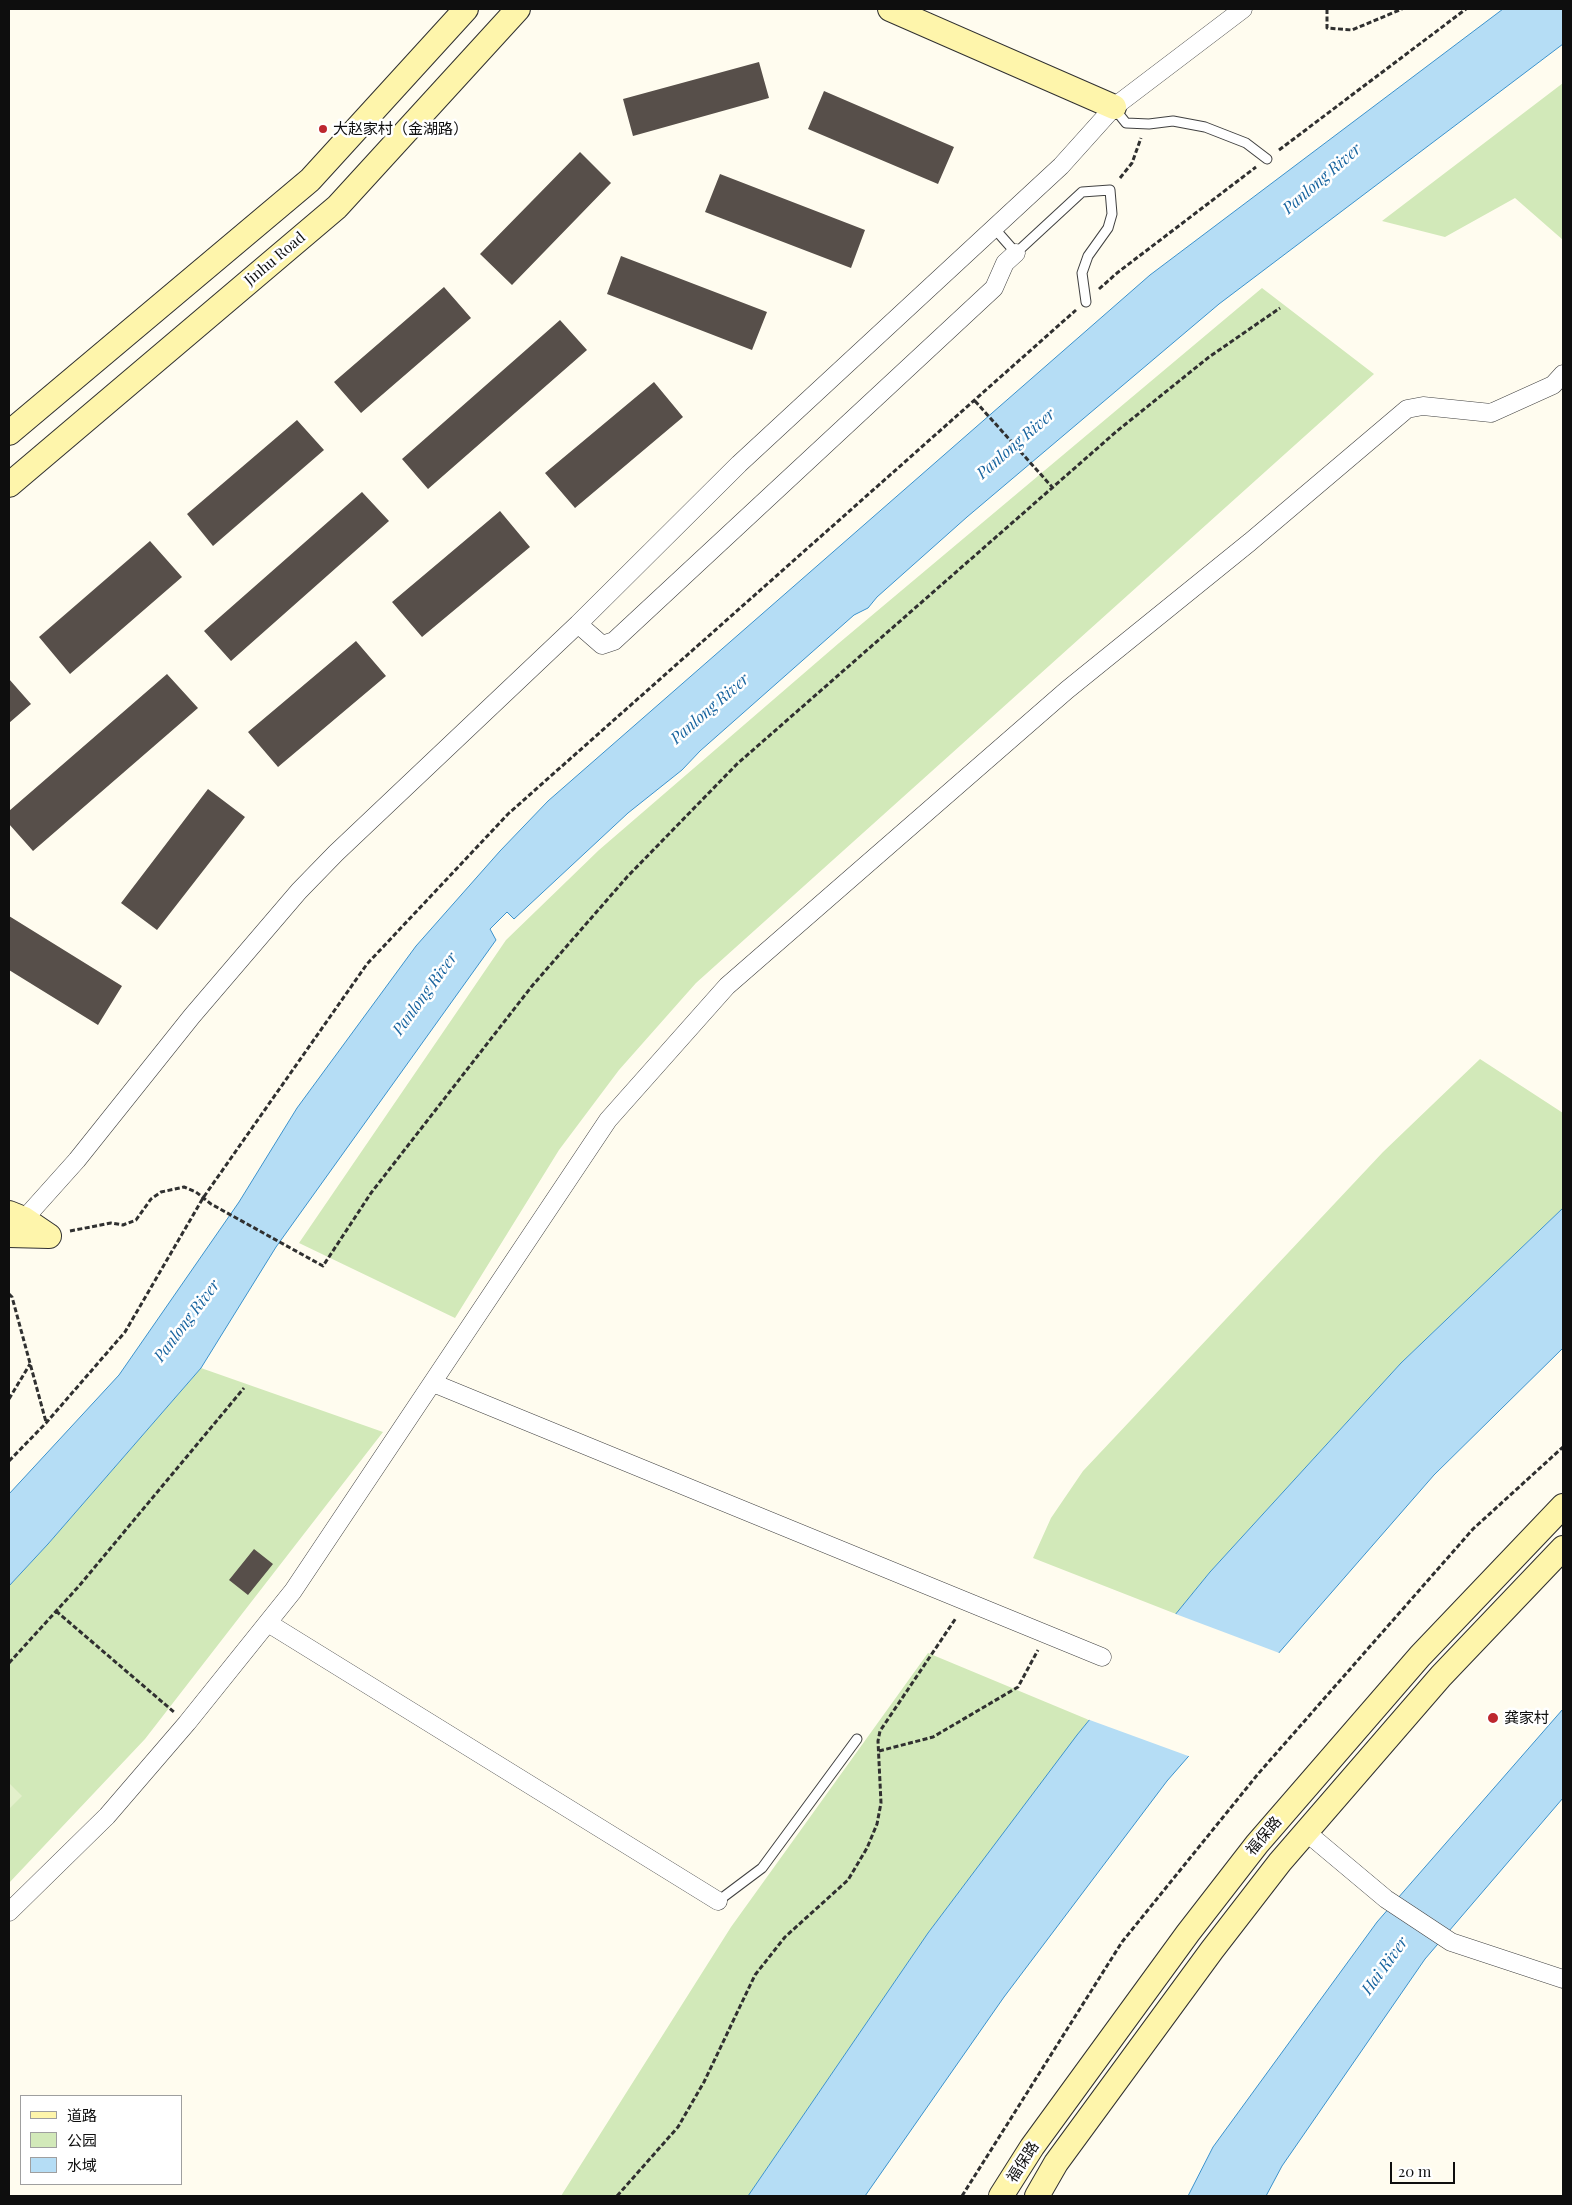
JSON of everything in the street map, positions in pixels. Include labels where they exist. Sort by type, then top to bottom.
[{"type":"main road","points":[[9,433],[310,180],[466,9]]},
{"type":"main road","name":"Jinhu Road","points":[[9,485],[337,208],[518,9]]},
{"type":"main road","points":[[890,9],[1114,107]]},
{"type":"main road","points":[[12,1228],[49,1236]]},
{"type":"main road","name":"福保路","points":[[1001,2196],[1032,2147],[1188,1933],[1257,1844],[1420,1656],[1563,1506]]},
{"type":"main road","name":"福保路","points":[[1037,2196],[1056,2163],[1212,1950],[1306,1832],[1441,1676],[1563,1548]]},
{"type":"street","points":[[12,1228],[77,1160],[192,1016],[299,892],[336,853],[578,624],[739,464],[1062,166],[1114,107],[1243,9]]},
{"type":"street","points":[[578,624],[602,645],[614,641],[994,288],[1005,263],[1016,252]]},
{"type":"street","points":[[9,1912],[107,1816],[187,1723],[294,1591],[608,1120],[727,986],[1067,690],[1250,542],[1406,409],[1423,406],[1491,413],[1553,385],[1563,374]]},
{"type":"street","points":[[433,1383],[1102,1657]]},
{"type":"street","points":[[268,1623],[718,1901]]},
{"type":"street","points":[[1306,1832],[1386,1899],[1451,1942],[1563,1979]]},
{"type":"lane","points":[[1114,107],[1126,123],[1142,124],[1173,120],[1205,127],[1246,143],[1267,159]]},
{"type":"lane","points":[[994,228],[1016,252],[1082,192],[1110,190],[1112,214],[1108,228],[1088,256],[1082,273],[1086,302]]},
{"type":"lane","points":[[718,1901],[762,1868],[857,1739]]},
{"type":"path","points":[[1327,9],[1327,28],[1352,30],[1402,9]]},
{"type":"path","points":[[9,1461],[46,1423],[125,1332],[203,1198],[367,964],[508,814],[1117,273],[1466,9]]},
{"type":"path","points":[[1110,190],[1132,163],[1140,144],[1142,124]]},
{"type":"path","points":[[49,1236],[111,1223],[123,1225],[136,1220],[151,1200],[161,1192],[184,1187],[322,1266],[371,1193],[532,986],[627,877],[737,764],[1117,431],[1208,357],[1280,308]]},
{"type":"path","points":[[975,401],[1053,488]]},
{"type":"path","points":[[9,1294],[12,1297],[46,1423]]},
{"type":"path","points":[[9,1399],[30,1364]]},
{"type":"path","points":[[9,1664],[244,1388]]},
{"type":"path","points":[[962,2196],[1128,1935],[1258,1774],[1473,1529],[1563,1447]]},
{"type":"path","points":[[617,2196],[678,2127],[704,2082],[755,1975],[785,1937],[848,1880],[868,1848],[877,1824],[881,1803],[878,1751],[880,1731],[967,1602]]},
{"type":"path","points":[[56,1611],[187,1723]]},
{"type":"path","points":[[878,1751],[933,1737],[1018,1687],[1047,1634]]},
{"type":"green space","points":[[1563,83],[1563,240],[1515,198],[1445,237],[1382,221]]},
{"type":"green space","points":[[1262,288],[1374,374],[696,983],[619,1070],[559,1150],[455,1318],[299,1243],[506,940],[599,850],[839,643]]},
{"type":"green space","points":[[1480,1059],[1563,1113],[1563,1208],[1401,1363],[1210,1572],[1176,1614],[1033,1558],[1051,1518],[1083,1471],[1383,1152]]},
{"type":"green space","points":[[201,1368],[383,1432],[145,1739],[9,1883],[9,1586],[48,1544]]},
{"type":"green space","points":[[928,1653],[1089,1720],[928,1933],[748,2196],[561,2196],[731,1927]]},
{"type":"green space","points":[[9,1783],[22,1796],[9,1809]]},
{"type":"water","name":"Panlong River","points":[[1503,9],[1563,9],[1563,44],[1219,304],[967,517],[877,597],[868,608],[854,615],[700,751],[682,770],[628,813],[514,919],[507,912],[490,929],[496,940],[276,1247],[201,1368],[48,1544],[9,1586],[9,1494],[119,1375],[239,1202],[297,1108],[416,946],[500,851],[548,801],[1150,275]]},
{"type":"water","points":[[1563,1208],[1563,1348],[1434,1475],[1167,1781],[1004,1997],[865,2196],[748,2196],[928,1933],[1077,1735],[1210,1572],[1401,1363]]},
{"type":"water","name":"Hai River","points":[[1563,1709],[1563,1798],[1425,1959],[1282,2166],[1266,2196],[1188,2196],[1213,2147],[1377,1922]]},
{"type":"pier","points":[[1173,1613],[1282,1654],[1191,1757],[1087,1719]]},
{"type":"building","points":[[759,62],[769,98],[633,136],[623,99]]},
{"type":"building","points":[[824,91],[954,147],[938,184],[808,129]]},
{"type":"building","points":[[580,152],[611,183],[512,285],[480,254]]},
{"type":"building","points":[[720,174],[865,230],[851,268],[705,212]]},
{"type":"building","points":[[621,256],[767,312],[752,350],[607,294]]},
{"type":"building","points":[[444,287],[471,318],[361,413],[334,382]]},
{"type":"building","points":[[560,320],[587,350],[428,489],[402,459]]},
{"type":"building","points":[[654,382],[683,417],[575,508],[545,473]]},
{"type":"building","points":[[297,420],[324,450],[213,546],[187,514]]},
{"type":"building","points":[[362,492],[389,521],[231,661],[204,631]]},
{"type":"building","points":[[500,511],[530,547],[422,637],[392,602]]},
{"type":"building","points":[[150,541],[182,577],[70,674],[39,637]]},
{"type":"building","points":[[356,641],[386,676],[278,767],[248,732]]},
{"type":"building","points":[[167,674],[198,708],[33,851],[9,824],[9,811]]},
{"type":"building","points":[[9,679],[31,704],[9,723]]},
{"type":"building","points":[[208,789],[245,817],[157,930],[121,903]]},
{"type":"building","points":[[9,916],[122,986],[98,1025],[9,970]]},
{"type":"building","points":[[254,1549],[273,1564],[248,1595],[229,1580]]},
{"type":"place","name":"大赵家村（金湖路）","points":[[323,129]]},
{"type":"place","name":"龚家村","points":[[1493,1718]]}]
